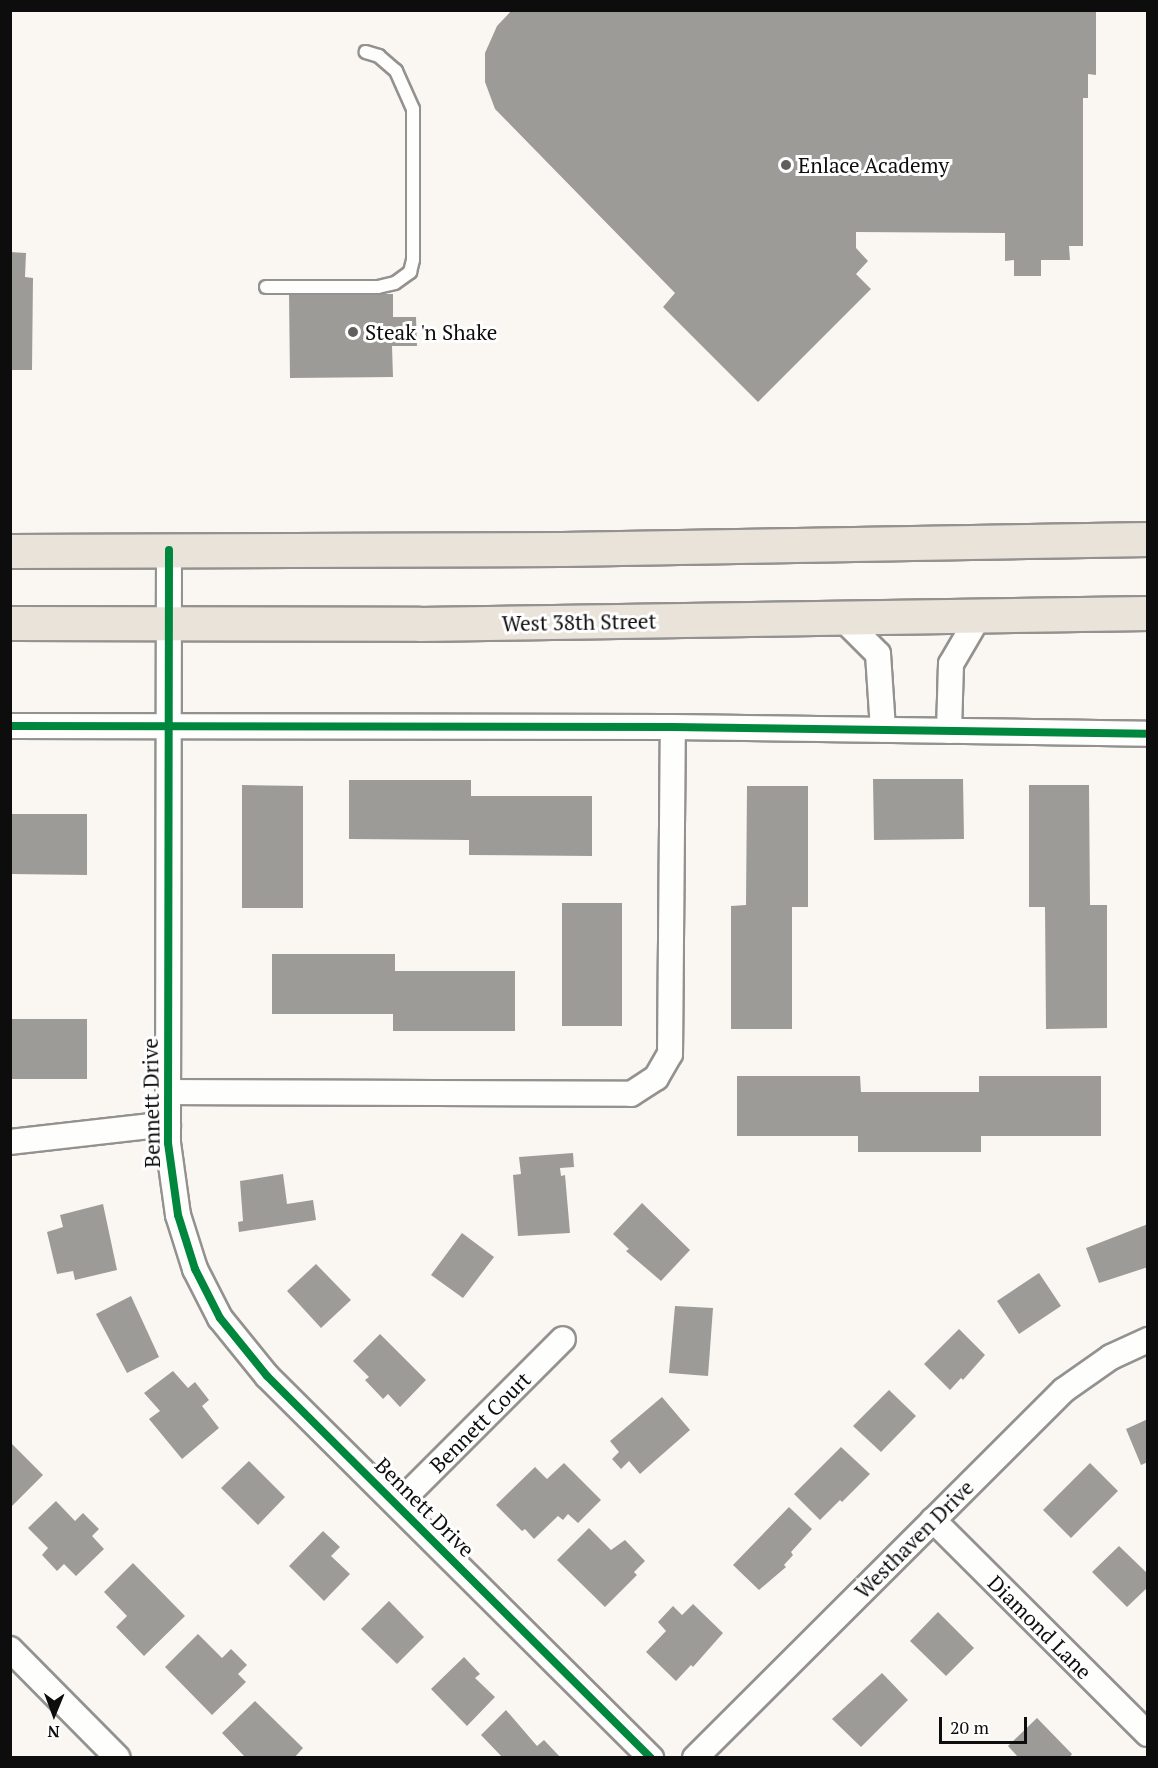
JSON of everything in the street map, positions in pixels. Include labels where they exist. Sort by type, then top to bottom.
[{"type":"main road","points":[[10,551],[597,549],[1148,539]]},
{"type":"main road","name":"West 38th Street","points":[[10,623],[419,624],[1148,613]]},
{"type":"street","name":"Bennett Drive","points":[[169,550],[168,1163],[177,1215],[195,1269],[220,1318],[267,1376],[651,1758]]},
{"type":"street","points":[[949,731],[951,664],[979,616]]},
{"type":"street","points":[[842,618],[878,654],[883,730]]},
{"type":"street","points":[[10,726],[673,727],[1148,734]]},
{"type":"street","points":[[168,1092],[631,1094],[656,1078],[670,1054],[673,727]]},
{"type":"street","points":[[10,1142],[168,1124]]},
{"type":"street","name":"Bennett Court","points":[[398,1504],[563,1339]]},
{"type":"street","name":"Westhaven Drive","points":[[695,1758],[1064,1390],[1111,1357],[1148,1340]]},
{"type":"street","name":"Diamond Lane","points":[[933,1520],[1148,1734]]},
{"type":"street","points":[[10,1649],[118,1758]]},
{"type":"lane","points":[[266,287],[378,287],[395,283],[410,272],[414,260],[413,109],[396,71],[379,56],[366,52]]},
{"type":"building","points":[[512,10],[1096,10],[1096,75],[1088,74],[1088,98],[1083,98],[1083,246],[1069,246],[1070,260],[1041,260],[1041,276],[1014,276],[1014,260],[1005,261],[1005,233],[856,232],[856,248],[868,261],[856,274],[871,289],[758,402],[663,307],[675,293],[495,109],[485,82],[485,53],[497,26]]},
{"type":"building","points":[[10,252],[26,253],[25,277],[33,278],[32,370],[10,370]]},
{"type":"building","name":"Steak 'n Shake","points":[[289,294],[393,294],[393,317],[416,317],[417,346],[392,346],[393,377],[290,378]]},
{"type":"building","points":[[873,779],[963,779],[964,839],[874,840]]},
{"type":"building","points":[[349,780],[471,780],[471,796],[592,796],[592,856],[469,855],[469,840],[349,839]]},
{"type":"building","points":[[242,785],[303,786],[303,908],[242,908]]},
{"type":"building","points":[[1029,785],[1089,785],[1090,905],[1107,905],[1107,1028],[1046,1029],[1045,907],[1029,907]]},
{"type":"building","points":[[747,786],[808,786],[808,907],[792,907],[792,1029],[731,1029],[731,906],[746,905]]},
{"type":"building","points":[[10,814],[87,814],[87,875],[10,874]]},
{"type":"building","points":[[562,903],[622,903],[622,1026],[562,1026]]},
{"type":"building","points":[[272,954],[395,954],[395,971],[515,971],[515,1031],[393,1031],[393,1014],[272,1014]]},
{"type":"building","points":[[10,1019],[87,1019],[87,1079],[10,1079]]},
{"type":"building","points":[[737,1076],[860,1076],[861,1092],[979,1092],[979,1076],[1101,1076],[1101,1136],[981,1136],[981,1152],[858,1152],[858,1136],[737,1136]]},
{"type":"building","points":[[573,1153],[574,1167],[560,1168],[561,1176],[565,1175],[570,1233],[518,1236],[513,1175],[521,1174],[519,1157]]},
{"type":"building","points":[[283,1174],[287,1204],[313,1200],[316,1220],[239,1232],[238,1222],[243,1221],[240,1181]]},
{"type":"building","points":[[642,1203],[690,1250],[661,1281],[626,1251],[629,1249],[613,1234]]},
{"type":"building","points":[[103,1204],[117,1270],[75,1280],[73,1271],[57,1274],[47,1232],[63,1227],[60,1215]]},
{"type":"building","points":[[1148,1224],[1148,1267],[1099,1283],[1086,1248]]},
{"type":"building","points":[[462,1233],[494,1257],[463,1298],[431,1275]]},
{"type":"building","points":[[316,1264],[351,1300],[321,1328],[287,1291]]},
{"type":"building","points":[[1039,1273],[1061,1306],[1019,1334],[997,1301]]},
{"type":"building","points":[[131,1296],[159,1357],[127,1373],[96,1314]]},
{"type":"building","points":[[675,1306],[713,1308],[708,1376],[669,1373]]},
{"type":"building","points":[[959,1329],[985,1355],[963,1380],[961,1378],[950,1390],[924,1364]]},
{"type":"building","points":[[380,1334],[426,1380],[400,1407],[388,1394],[383,1399],[365,1380],[369,1377],[353,1361]]},
{"type":"building","points":[[173,1371],[188,1388],[195,1382],[209,1400],[202,1406],[219,1428],[182,1459],[149,1419],[160,1411],[144,1393]]},
{"type":"building","points":[[889,1390],[916,1416],[881,1452],[853,1426]]},
{"type":"building","points":[[662,1397],[690,1430],[640,1474],[629,1461],[621,1469],[612,1459],[619,1452],[610,1441]]},
{"type":"building","points":[[1148,1419],[1148,1462],[1141,1465],[1126,1429]]},
{"type":"building","points":[[10,1442],[43,1475],[10,1508]]},
{"type":"building","points":[[841,1447],[870,1474],[820,1520],[794,1494]]},
{"type":"building","points":[[249,1461],[285,1497],[258,1525],[221,1488]]},
{"type":"building","points":[[564,1463],[601,1500],[578,1523],[568,1514],[563,1520],[558,1516],[534,1539],[525,1529],[522,1531],[496,1505],[535,1467],[547,1479]]},
{"type":"building","points":[[1090,1463],[1118,1491],[1071,1538],[1043,1510]]},
{"type":"building","points":[[56,1501],[75,1521],[83,1513],[99,1529],[92,1536],[104,1549],[76,1576],[64,1564],[57,1571],[42,1555],[48,1548],[28,1528]]},
{"type":"building","points":[[789,1507],[812,1529],[791,1552],[793,1555],[784,1565],[786,1567],[759,1590],[733,1565]]},
{"type":"building","points":[[589,1528],[611,1550],[625,1540],[645,1561],[634,1572],[637,1575],[605,1607],[557,1560]]},
{"type":"building","points":[[323,1531],[340,1547],[331,1556],[350,1574],[324,1601],[289,1566]]},
{"type":"building","points":[[1119,1546],[1148,1574],[1148,1587],[1127,1607],[1092,1572]]},
{"type":"building","points":[[133,1563],[185,1616],[144,1656],[116,1627],[127,1616],[104,1592]]},
{"type":"building","points":[[389,1601],[424,1637],[397,1664],[361,1629]]},
{"type":"building","points":[[693,1604],[723,1633],[693,1667],[691,1665],[676,1681],[646,1652],[666,1631],[658,1622],[673,1606],[682,1615]]},
{"type":"building","points":[[938,1612],[974,1648],[946,1676],[910,1641]]},
{"type":"building","points":[[198,1634],[222,1658],[231,1649],[247,1665],[238,1674],[246,1682],[212,1715],[165,1667]]},
{"type":"building","points":[[464,1657],[480,1674],[475,1678],[495,1697],[467,1726],[431,1689]]},
{"type":"building","points":[[882,1673],[908,1700],[861,1747],[832,1719]]},
{"type":"building","points":[[255,1701],[303,1748],[294,1758],[246,1758],[222,1733]]},
{"type":"building","points":[[506,1710],[537,1746],[544,1740],[561,1758],[503,1758],[481,1735]]},
{"type":"building","points":[[1037,1718],[1072,1754],[1069,1758],[1019,1758],[1008,1746]]},
{"type":"cycle path","points":[[169,550],[168,1143],[178,1215],[195,1269],[220,1318],[267,1376],[651,1758]]},
{"type":"cycle path","points":[[10,726],[673,727],[1148,734]]},
{"type":"place","name":"Enlace Academy","points":[[786,165]]},
{"type":"place","name":"Steak 'n Shake","points":[[353,332]]}]
